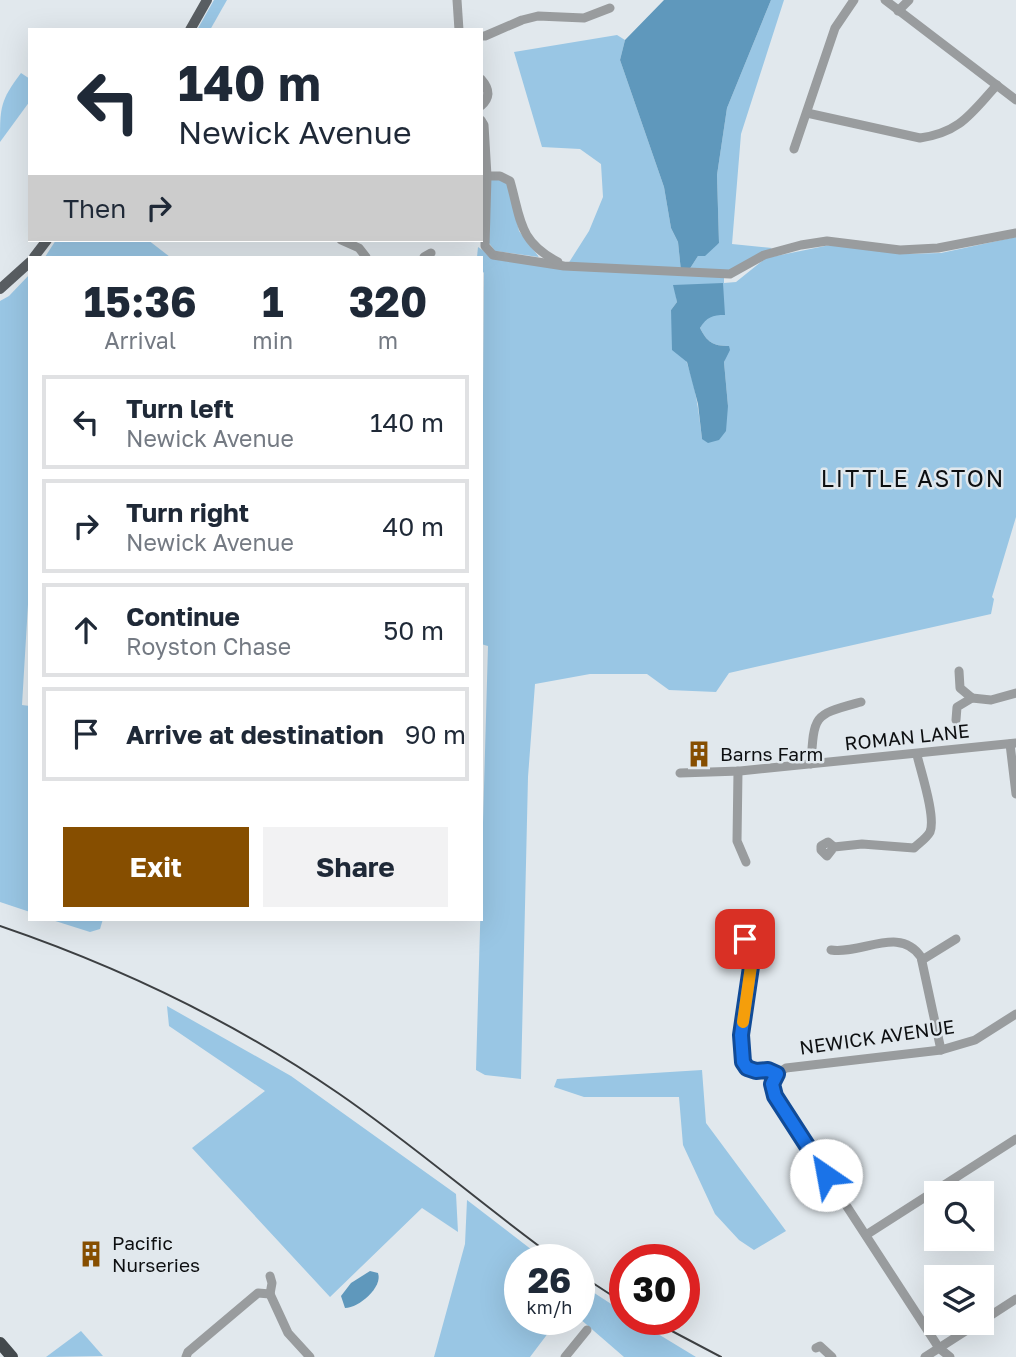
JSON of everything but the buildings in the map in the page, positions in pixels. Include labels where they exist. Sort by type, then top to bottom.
[{"type":"main road","points":[[191,28],[207,0]]},
{"type":"main road","points":[[35,256],[45,242]]},
{"type":"main road","points":[[0,289],[28,264]]},
{"type":"street","points":[[457,0],[459,28]]},
{"type":"street","points":[[794,149],[835,28],[854,0]]},
{"type":"street","points":[[898,11],[909,0]]},
{"type":"street","points":[[888,1],[1015,98]]},
{"type":"street","points":[[483,35],[538,16],[584,18],[610,8]]},
{"type":"street","points":[[483,82],[489,93],[483,104]]},
{"type":"street","points":[[807,113],[920,138],[929,137],[951,131],[997,85]]},
{"type":"street","points":[[483,123],[487,176],[485,246],[493,254],[564,266],[730,274],[764,255],[827,241],[913,250],[1016,233]]},
{"type":"street","points":[[487,176],[500,176],[510,181],[521,228],[542,254],[564,266]]},
{"type":"street","points":[[346,242],[359,247],[365,256]]},
{"type":"street","points":[[958,671],[960,688],[972,698],[991,700],[1016,693]]},
{"type":"street","points":[[956,720],[957,707],[972,698]]},
{"type":"street","points":[[811,764],[816,723],[824,712],[861,702]]},
{"type":"street","name":"ROMAN LANE","points":[[680,773],[738,771],[917,755],[1013,743],[1016,794]]},
{"type":"street","points":[[834,847],[862,844],[914,848],[926,837],[931,830],[931,816],[917,755]]},
{"type":"street","points":[[738,771],[737,841],[746,862]]},
{"type":"street","name":"NEWICK AVENUE","points":[[745,939],[752,960],[741,1035],[743,1062],[747,1068],[756,1071],[768,1070],[777,1074],[786,1068],[941,1050],[975,1040],[1016,1014]]},
{"type":"street","points":[[922,960],[956,939]]},
{"type":"street","points":[[831,950],[850,951],[875,944],[899,942],[913,947],[922,960],[941,1050]]},
{"type":"street","points":[[777,1074],[772,1084],[775,1096],[939,1348],[950,1357]]},
{"type":"street","points":[[866,1235],[1016,1139]]},
{"type":"street","points":[[270,1276],[270,1294],[288,1333],[310,1357]]},
{"type":"street","points":[[186,1357],[188,1352],[258,1293],[270,1294]]},
{"type":"street","points":[[994,1313],[1016,1299]]},
{"type":"street","points":[[572,1355],[584,1335]]},
{"type":"street","points":[[925,1357],[960,1335]]},
{"type":"street","points":[[816,1348],[820,1346],[832,1357]]},
{"type":"shaded area","points":[[214,0],[227,0],[211,28],[198,28]]},
{"type":"shaded area","points":[[664,0],[771,0],[727,108],[717,175],[719,243],[705,256],[698,256],[689,270],[681,271],[678,242],[671,228],[664,187],[620,60],[625,40]]},
{"type":"shaded area","points":[[771,0],[784,0],[741,134],[732,244],[772,248],[730,271],[689,270],[698,256],[719,243],[717,175],[727,108]]},
{"type":"shaded area","points":[[617,35],[625,40],[620,60],[664,187],[671,228],[678,242],[681,271],[568,264],[589,231],[603,197],[601,164],[580,149],[542,147],[514,52]]},
{"type":"shaded area","points":[[21,73],[28,78],[28,104],[0,142],[0,120],[9,91]]},
{"type":"shaded area","points":[[490,178],[509,184],[519,231],[539,257],[495,251],[489,243]]},
{"type":"shaded area","points":[[1016,237],[1016,517],[992,597],[994,599],[991,614],[729,673],[716,692],[669,690],[647,674],[590,674],[535,684],[528,777],[521,1079],[485,1075],[476,1070],[480,921],[483,921],[488,646],[483,645],[484,273],[483,256],[477,256],[478,247],[491,256],[724,277],[724,283],[736,282],[766,258],[830,245],[904,254],[941,253]],"holes":[[[674,285],[715,315],[706,318],[700,328],[705,337],[711,342],[729,346],[724,362],[728,406],[702,439],[693,382],[672,317],[671,310],[677,302]]]},
{"type":"shaded area","points":[[55,242],[151,242],[169,256],[46,256]]},
{"type":"shaded area","points":[[28,276],[28,604],[22,705],[28,706],[28,911],[0,902],[0,301],[9,296]]},
{"type":"shaded area","points":[[723,283],[725,315],[710,317],[700,328],[711,342],[729,346],[730,350],[724,362],[728,406],[726,431],[719,440],[708,443],[702,439],[698,404],[687,362],[672,350],[671,310],[677,302],[673,285]]},
{"type":"shaded area","points":[[55,921],[102,921],[100,929],[90,932]]},
{"type":"shaded area","points":[[167,1006],[291,1076],[456,1194],[458,1232],[422,1208],[330,1297],[192,1148],[265,1091],[169,1026]]},
{"type":"shaded area","points":[[702,1070],[706,1123],[786,1231],[754,1250],[739,1240],[715,1214],[683,1145],[679,1097],[584,1097],[554,1087],[557,1079]]},
{"type":"shaded area","points":[[467,1200],[524,1244],[504,1244],[504,1335],[547,1335],[530,1357],[434,1357],[465,1244]]},
{"type":"shaded area","points":[[370,1271],[378,1273],[379,1279],[369,1296],[345,1308],[341,1296],[351,1283]]},
{"type":"shaded area","points":[[595,1293],[609,1303],[609,1335],[660,1335],[696,1357],[624,1357],[595,1332]]},
{"type":"shaded area","points":[[81,1331],[103,1356],[46,1357]]},
{"type":"railway","points":[[0,926],[132,978],[258,1042],[366,1113],[537,1244]]},
{"type":"railway","points":[[595,1284],[609,1294]]},
{"type":"railway","points":[[679,1335],[721,1357]]},
{"type":"slow traffic","points":[[743,1022],[751,966]]},
{"type":"place","name":"Barns Farm","points":[[699,754]]},
{"type":"place","name":"Pacific Nurseries","points":[[91,1254]]},
{"type":"district","name":"LITTLE ASTON","points":[[913,479]]},
{"type":"route","points":[[745,939],[752,960],[741,1035],[743,1062],[747,1068],[756,1071],[768,1070],[777,1074],[772,1084],[775,1096],[826,1175]]}]
